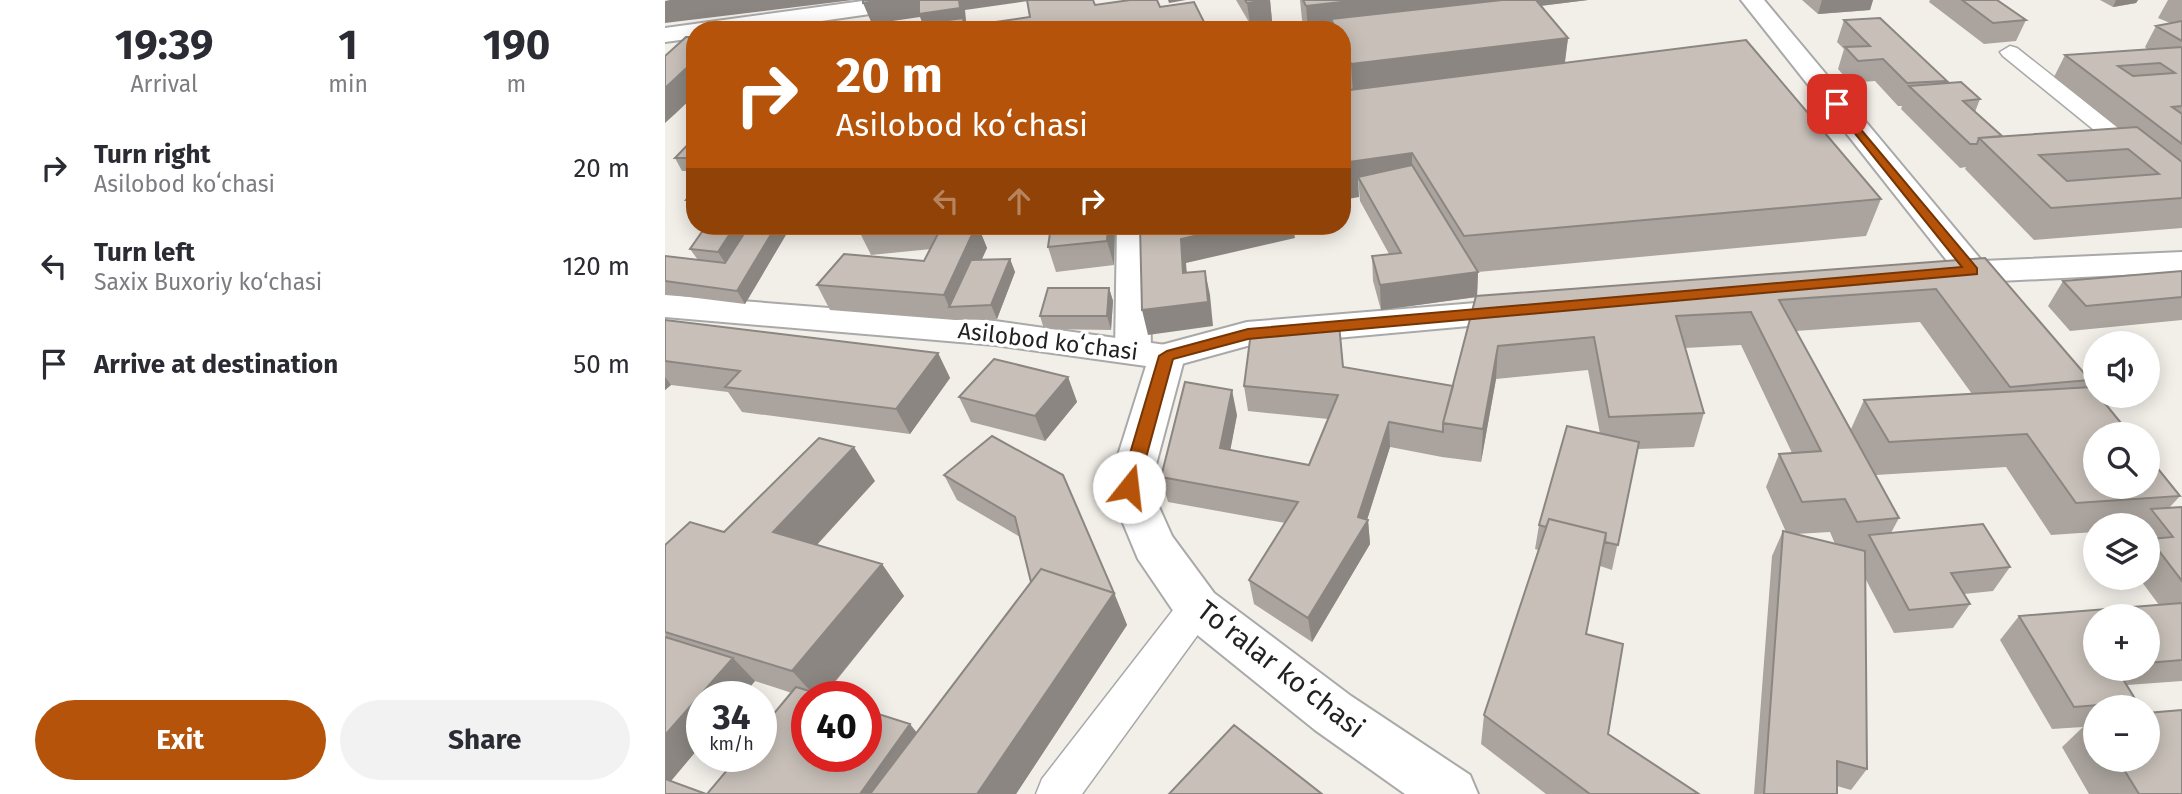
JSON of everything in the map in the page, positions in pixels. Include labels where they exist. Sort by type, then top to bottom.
[{"type":"street","points":[[770,21],[919,0]]},
{"type":"street","points":[[1752,0],[2007,312]]},
{"type":"street","points":[[665,35],[686,32]]},
{"type":"street","name":"Toʻralar koʻchasi","points":[[1134,235],[1150,354],[1129,487],[1154,546],[1196,607],[1333,713],[1451,794]]},
{"type":"street","points":[[1916,276],[1972,271],[2178,266]]},
{"type":"street","name":"Asilobod koʻchasi","points":[[665,306],[995,333],[1150,354],[1248,334],[1554,307]]},
{"type":"lane","points":[[2010,52],[2182,190]]},
{"type":"lane","points":[[1057,794],[1196,607]]},
{"type":"building","points":[[919,0],[959,0],[960,8],[919,14]]},
{"type":"building","points":[[1027,0],[1093,0],[1095,5],[1130,0],[1157,0],[1160,7],[1194,2],[1204,21],[1002,21],[1030,17]]},
{"type":"building","points":[[1245,0],[1267,0],[1247,3]]},
{"type":"building","points":[[1303,0],[1359,0],[1306,6]]},
{"type":"building","points":[[1502,0],[1536,0],[1568,38],[1351,64],[1351,21],[1331,19]]},
{"type":"building","points":[[1962,0],[1997,0],[2026,20],[1993,23]]},
{"type":"building","points":[[963,18],[964,21],[941,21]]},
{"type":"building","points":[[1880,18],[1947,81],[1907,83],[1883,59],[1858,61],[1845,47],[1870,46],[1844,20]]},
{"type":"building","points":[[2182,21],[2182,41],[2156,26]]},
{"type":"building","points":[[686,37],[686,68],[665,88],[665,56]]},
{"type":"building","points":[[1746,40],[1881,199],[1464,236],[1412,153],[1351,162],[1351,90]]},
{"type":"building","points":[[2182,47],[2182,106],[2172,107],[2182,114],[2182,144],[2065,55]],"holes":[[[2160,63],[2175,73],[2133,76],[2118,66]]]},
{"type":"building","points":[[1961,82],[1980,99],[1963,101],[2002,136],[1979,138],[1977,144],[1970,144],[1909,86]]},
{"type":"building","points":[[2137,127],[2182,162],[2182,198],[2051,208],[1979,138]],"holes":[[[2128,149],[2159,174],[2067,181],[2039,155]]]},
{"type":"building","points":[[686,146],[686,158],[675,158]]},
{"type":"building","points":[[1412,165],[1478,272],[1380,285],[1372,256],[1401,253],[1358,177]]},
{"type":"building","points":[[700,235],[729,235],[718,252],[690,249]]},
{"type":"building","points":[[743,235],[771,235],[737,291],[665,281],[665,256],[725,263]]},
{"type":"building","points":[[937,235],[972,235],[944,295],[817,285],[844,254],[924,261]]},
{"type":"building","points":[[1050,235],[1107,235],[1107,241],[1048,247]]},
{"type":"building","points":[[1140,235],[1199,235],[1181,239],[1183,273],[1205,271],[1208,302],[1142,310]]},
{"type":"building","points":[[1985,258],[2083,372],[2083,381],[2010,387],[1936,289],[1779,300],[1899,518],[1857,522],[1845,499],[1802,502],[1779,454],[1821,451],[1751,312],[1676,316],[1704,413],[1609,417],[1594,337],[1498,346],[1483,429],[1443,423],[1476,296]]},
{"type":"building","points":[[1010,259],[991,305],[949,307],[971,260]]},
{"type":"building","points":[[2182,271],[2182,297],[2086,306],[2063,281]]},
{"type":"building","points":[[1048,288],[1109,288],[1107,316],[1040,316]]},
{"type":"building","points":[[665,320],[938,353],[896,409],[725,387],[740,371],[665,361]]},
{"type":"building","points":[[1339,324],[1343,367],[1453,386],[1443,432],[1389,422],[1358,517],[1368,520],[1308,618],[1249,580],[1298,502],[1161,477],[1185,382],[1232,390],[1220,448],[1309,465],[1338,395],[1244,386],[1251,332]]},
{"type":"building","points":[[994,359],[1068,377],[1035,416],[959,397]]},
{"type":"building","points":[[2083,388],[2083,408],[2109,408],[2120,422],[2083,422],[2083,499],[2135,499],[2076,503],[2027,434],[1889,442],[1864,400]]},
{"type":"building","points":[[1567,426],[1639,442],[1618,545],[1605,542],[1606,533],[1549,519],[1546,527],[1539,525]]},
{"type":"building","points":[[992,436],[1063,475],[1114,593],[1041,569],[1031,582],[1015,517],[944,475]]},
{"type":"building","points":[[819,438],[854,447],[773,532],[882,564],[792,671],[665,632],[665,545],[690,522],[724,532]]},
{"type":"building","points":[[2160,471],[2180,496],[2160,497]]},
{"type":"building","points":[[2182,507],[2182,581],[2160,552],[2160,538],[2173,537],[2160,520],[2160,513],[2154,513],[2151,509]]},
{"type":"building","points":[[1549,519],[1606,533],[1586,634],[1623,644],[1608,734],[1699,794],[1590,794],[1484,715]]},
{"type":"building","points":[[1983,524],[2010,567],[1951,573],[1970,604],[1909,610],[1869,535]]},
{"type":"building","points":[[1783,531],[1865,551],[1867,769],[1837,761],[1837,794],[1764,794]]},
{"type":"building","points":[[1041,569],[1114,593],[977,794],[870,794]]},
{"type":"building","points":[[2182,603],[2182,660],[2160,662],[2160,605]]},
{"type":"building","points":[[2083,611],[2083,681],[2124,681],[2133,695],[2083,695],[2083,706],[2074,707],[2019,616]]},
{"type":"building","points":[[665,637],[733,658],[713,681],[686,681],[686,711],[665,735]]},
{"type":"building","points":[[791,693],[791,772],[876,772],[860,794],[707,794],[726,772],[777,772],[777,710]]},
{"type":"building","points":[[2182,710],[2182,794],[2139,794],[2125,772],[2160,772],[2160,712]]},
{"type":"building","points":[[882,715],[910,724],[882,763]]},
{"type":"building","points":[[1234,725],[1322,794],[1169,794]]},
{"type":"building","points":[[665,779],[706,794],[665,794]]},
{"type":"route","points":[[1129,487],[1167,356],[1248,334],[1972,271],[1837,104]]}]
